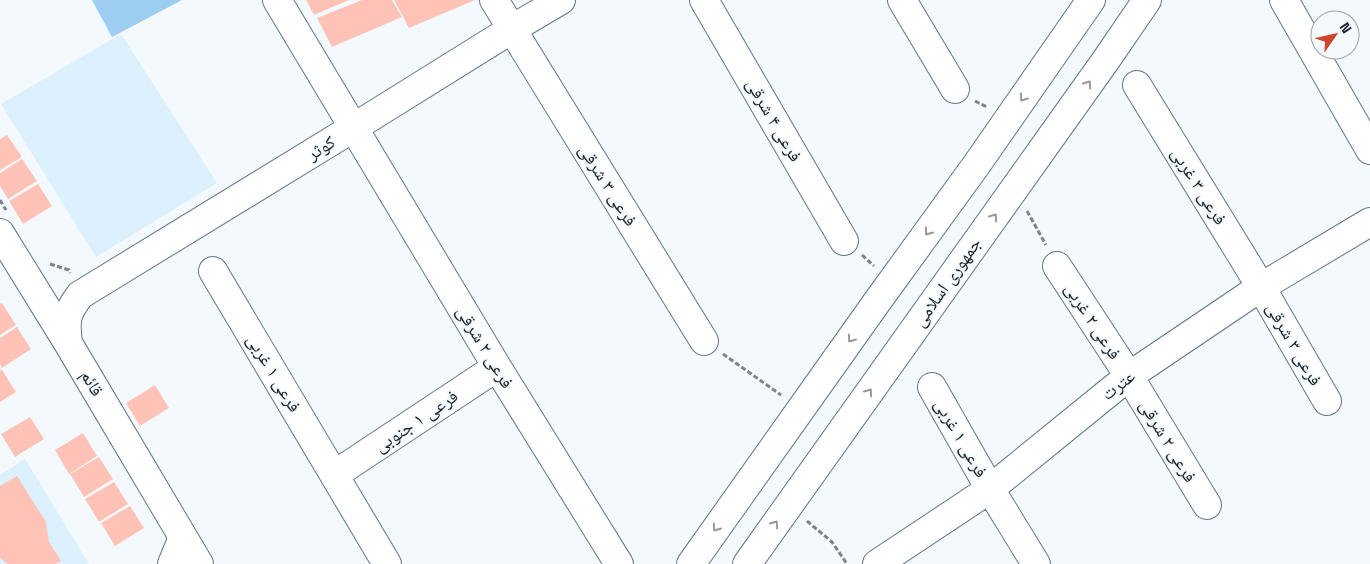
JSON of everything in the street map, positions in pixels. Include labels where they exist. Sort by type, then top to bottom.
[{"type":"street","points":[[277,0],[353,128]]},
{"type":"street","points":[[494,0],[512,29]]},
{"type":"street","name":"کوثر","points":[[80,295],[561,0]]},
{"type":"street","name":"فرعی ۴ شرقی","points":[[704,0],[844,240]]},
{"type":"street","points":[[902,0],[955,89]]},
{"type":"street","points":[[691,564],[1091,0]]},
{"type":"street","name":"جمهوری اسلامی","points":[[747,564],[1147,0]]},
{"type":"street","points":[[1284,0],[1370,150]]},
{"type":"street","name":"فرعی ۳ شرقی","points":[[512,29],[704,341]]},
{"type":"street","name":"فرعی ۳ غربی","points":[[1136,85],[1261,287]]},
{"type":"street","name":"فرعی ۲ شرقی","points":[[353,128],[497,367],[619,564]]},
{"type":"street","name":"عترت","points":[[878,564],[990,489],[1129,376],[1261,287],[1370,222]]},
{"type":"street","name":"قائم","points":[[0,233],[68,342],[199,564]]},
{"type":"street","name":"فرعی ۲ غربی","points":[[1056,266],[1129,376]]},
{"type":"street","name":"فرعی ۱ غربی","points":[[214,271],[387,564]]},
{"type":"street","points":[[27,277],[46,291],[54,294],[64,296],[80,295]]},
{"type":"street","name":"فرعی ۳ شرقی","points":[[1261,287],[1327,401]]},
{"type":"street","points":[[68,342],[65,326],[67,317],[71,306],[80,295]]},
{"type":"street","name":"فرعی ۱ جنوبی","points":[[334,475],[497,367]]},
{"type":"street","name":"فرعی ۲ شرقی","points":[[1129,376],[1207,505]]},
{"type":"street","name":"فرعی ۱ غربی","points":[[932,387],[990,489],[1036,564]]},
{"type":"street","points":[[172,564],[181,542],[181,535]]},
{"type":"path","points":[[955,89],[1008,119]]},
{"type":"path","points":[[1014,188],[1056,266]]},
{"type":"path","points":[[844,240],[892,281]]},
{"type":"path","points":[[704,341],[801,409]]},
{"type":"path","points":[[785,510],[809,522],[832,542],[846,564]]},
{"type":"shaded area","points":[[92,0],[182,0],[112,37]]},
{"type":"shaded area","points":[[121,34],[217,183],[96,257],[1,104]]},
{"type":"shaded area","points":[[25,459],[89,564],[0,564],[0,475]]},
{"type":"building","points":[[306,0],[349,0],[314,15]]},
{"type":"building","points":[[362,0],[392,0],[402,17],[332,47],[317,18]]},
{"type":"building","points":[[394,0],[475,0],[409,28]]},
{"type":"building","points":[[7,135],[22,157],[0,170],[0,139]]},
{"type":"building","points":[[22,159],[37,181],[8,199],[0,186],[0,173]]},
{"type":"building","points":[[38,184],[52,206],[23,224],[9,201]]},
{"type":"building","points":[[2,303],[16,325],[0,335],[0,304]]},
{"type":"building","points":[[17,327],[31,349],[2,368],[0,364],[0,338]]},
{"type":"building","points":[[0,370],[2,370],[16,392],[0,402]]},
{"type":"building","points":[[155,385],[169,408],[140,426],[126,403]]},
{"type":"building","points":[[30,417],[44,439],[15,457],[1,434]]},
{"type":"building","points":[[83,433],[97,456],[69,474],[55,450]]},
{"type":"building","points":[[99,457],[113,479],[84,497],[70,474]]},
{"type":"building","points":[[17,476],[46,522],[49,542],[61,561],[55,564],[8,564],[0,558],[0,486]]},
{"type":"building","points":[[114,482],[128,504],[99,522],[85,499]]},
{"type":"building","points":[[130,506],[144,528],[115,546],[101,523]]}]
